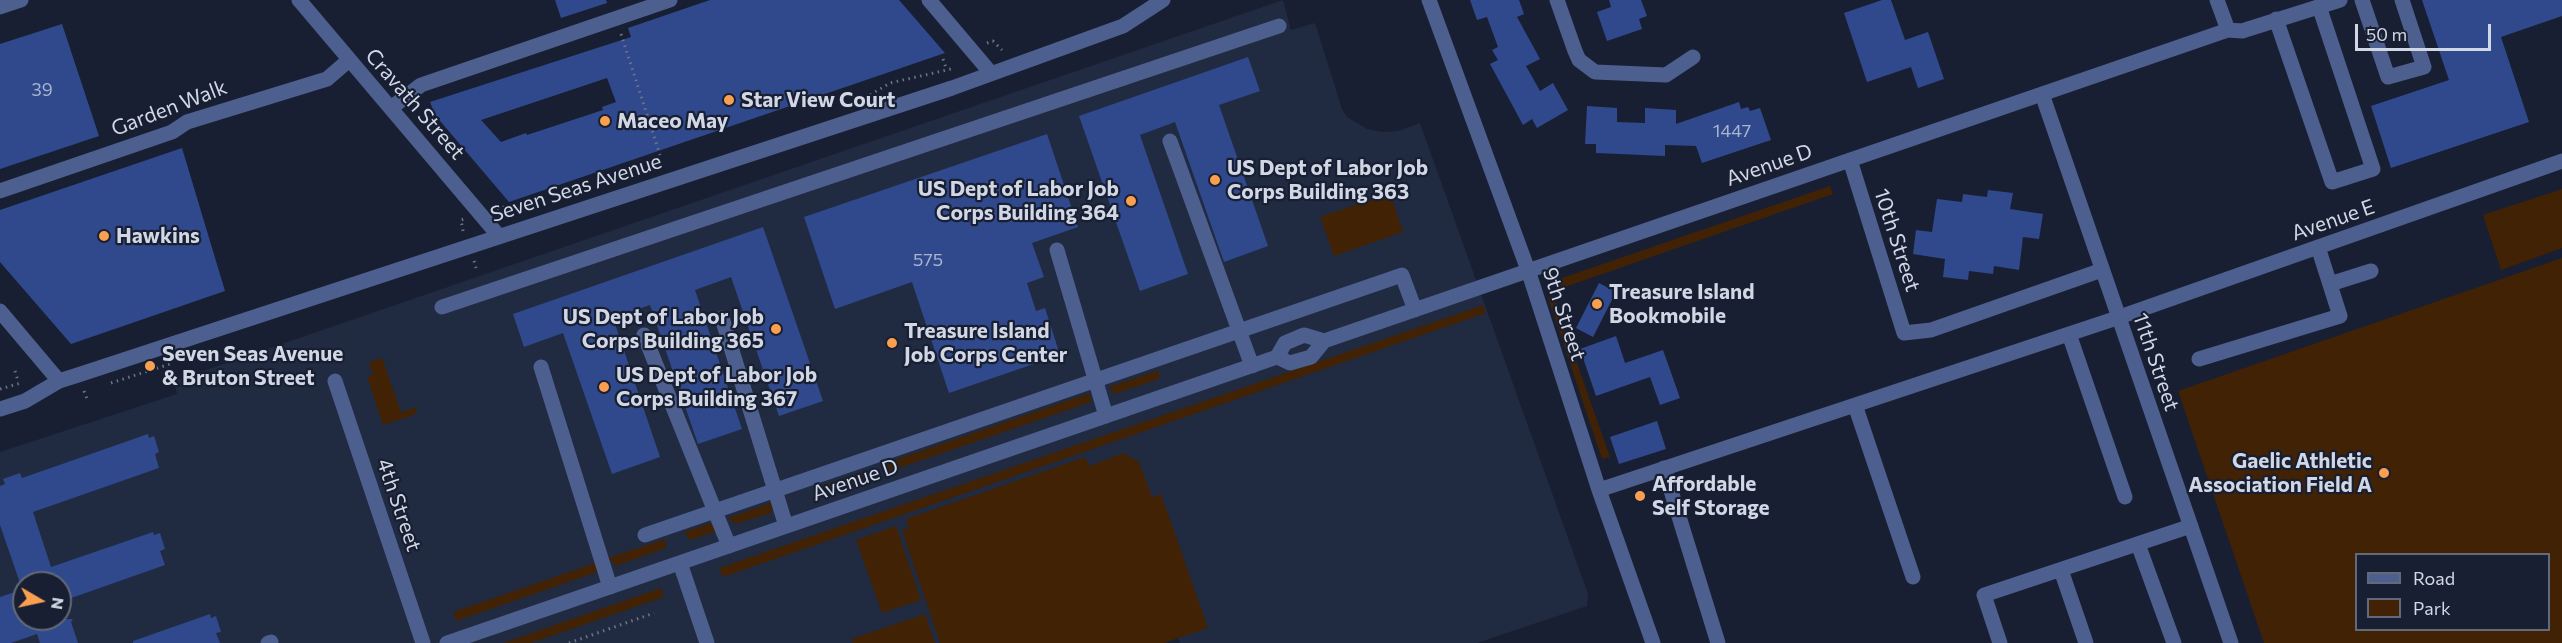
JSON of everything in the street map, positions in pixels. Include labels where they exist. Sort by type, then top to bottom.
[{"type":"street","points":[[0,7],[21,0]]},
{"type":"street","name":"Cravath Street","points":[[299,0],[498,236]]},
{"type":"street","points":[[391,108],[421,85],[670,0]]},
{"type":"street","points":[[929,0],[990,72]]},
{"type":"street","name":"Seven Seas Avenue","points":[[0,409],[25,401],[59,381],[952,88],[990,72],[1123,26],[1163,0]]},
{"type":"street","name":"9th Street","points":[[1429,0],[1528,270],[1599,489],[1653,643]]},
{"type":"street","points":[[1557,0],[1579,60],[1595,72],[1666,75],[1694,57]]},
{"type":"street","points":[[2217,0],[2228,30]]},
{"type":"street","name":"Avenue D","points":[[447,643],[1252,366],[1277,357],[1285,343],[1304,335],[1324,340],[2228,30],[2242,31],[2340,0]]},
{"type":"street","points":[[2362,0],[2388,77],[2424,67],[2402,0]]},
{"type":"street","points":[[2276,19],[2332,182],[2373,169],[2319,6]]},
{"type":"street","points":[[442,306],[1279,26]]},
{"type":"street","name":"Garden Walk","points":[[0,190],[172,132],[198,118],[327,79],[349,60]]},
{"type":"street","name":"11th Street","points":[[2042,94],[2231,643]]},
{"type":"street","points":[[1170,141],[1252,366]]},
{"type":"street","name":"10th Street","points":[[1850,160],[1904,333],[1931,330],[2102,270]]},
{"type":"street","name":"Avenue E","points":[[1599,489],[2119,317],[2562,161]]},
{"type":"street","points":[[2199,359],[2340,316],[2318,247]]},
{"type":"street","points":[[1057,250],[1106,416]]},
{"type":"street","points":[[2330,284],[2371,271]]},
{"type":"street","points":[[645,535],[1402,274],[1415,310]]},
{"type":"street","points":[[0,311],[59,381]]},
{"type":"street","points":[[722,318],[786,526]]},
{"type":"street","points":[[2069,334],[2125,497]]},
{"type":"street","points":[[644,335],[729,546]]},
{"type":"street","name":"Avenue D","points":[[1277,357],[1290,363],[1311,357],[1324,340]]},
{"type":"street","points":[[541,367],[610,587]]},
{"type":"street","name":"4th Street","points":[[335,381],[423,643]]},
{"type":"street","points":[[1856,405],[1913,577]]},
{"type":"street","points":[[1664,468],[1719,643]]},
{"type":"street","points":[[2000,643],[1984,595],[2191,526]]},
{"type":"street","points":[[2138,544],[2174,643]]},
{"type":"street","points":[[680,563],[707,643]]},
{"type":"street","points":[[2061,570],[2086,643]]},
{"type":"path","points":[[621,34],[660,155]]},
{"type":"path","points":[[983,44],[993,41],[1002,50]]},
{"type":"path","points":[[943,59],[946,68]]},
{"type":"path","points":[[495,210],[508,206],[510,216]]},
{"type":"path","points":[[463,231],[461,220],[468,218]]},
{"type":"path","points":[[474,261],[476,268]]},
{"type":"path","points":[[15,371],[18,381]]},
{"type":"path","points":[[84,391],[87,399]]},
{"type":"path","points":[[569,643],[654,613]]},
{"type":"shaded area","name":"Treasure Island Job Corps Center","points":[[1283,0],[1291,30],[1315,23],[1342,109],[1347,117],[1367,129],[1383,132],[1398,131],[1420,123],[1588,594],[1587,606],[1477,643],[1180,643],[1178,638],[1164,643],[0,643],[0,452],[177,394],[174,381]]},
{"type":"green space","points":[[1830,186],[1833,194],[1559,289],[1556,280]]},
{"type":"green space","points":[[2562,189],[2562,248],[2501,270],[2483,215]]},
{"type":"green space","points":[[1390,193],[1403,232],[1334,256],[1320,217]]},
{"type":"green space","name":"Gaelic Athletic Association Field A","points":[[2562,258],[2562,643],[2264,643],[2178,391]]},
{"type":"green space","points":[[1553,295],[1610,457],[1602,459],[1548,298]]},
{"type":"green space","points":[[1483,305],[1486,313],[723,577],[719,568]]},
{"type":"green space","points":[[382,358],[401,412],[417,407],[414,415],[383,425],[367,377],[373,375],[369,362]]},
{"type":"green space","points":[[1159,370],[1159,379],[1114,394],[1109,387]]},
{"type":"green space","points":[[1090,393],[1091,402],[890,471],[886,463]]},
{"type":"green space","points":[[1124,453],[1139,462],[1152,497],[1161,494],[1208,628],[1164,643],[940,643],[902,530],[909,528],[906,519],[1085,457],[1089,466]]},
{"type":"green space","points":[[865,471],[867,479],[820,495],[814,488]]},
{"type":"green space","points":[[773,502],[771,513],[736,524],[728,518]]},
{"type":"green space","points":[[718,521],[717,531],[690,540],[684,532]]},
{"type":"green space","points":[[896,526],[921,600],[882,613],[856,540]]},
{"type":"green space","points":[[665,539],[666,548],[616,566],[608,558]]},
{"type":"green space","points":[[598,562],[597,572],[456,621],[453,612]]},
{"type":"green space","points":[[661,588],[664,597],[531,643],[503,643]]},
{"type":"green space","points":[[925,614],[935,643],[853,643],[851,639]]},
{"type":"building","points":[[555,0],[606,0],[607,3],[561,18]]},
{"type":"building","name":"Star View Court","points":[[710,0],[899,0],[945,53],[509,202],[435,115],[430,102],[631,37],[628,28]],"holes":[[[607,78],[616,102],[602,107],[603,110],[501,142],[481,120]]]},
{"type":"building","points":[[1470,0],[1519,0],[1524,14],[1517,17],[1540,59],[1526,66],[1540,91],[1553,83],[1568,110],[1537,128],[1532,119],[1523,125],[1490,64],[1498,60],[1492,50],[1498,47],[1487,17],[1477,20]]},
{"type":"building","points":[[1609,0],[1641,0],[1647,16],[1639,19],[1642,29],[1607,41],[1597,12],[1611,7]]},
{"type":"building","points":[[1882,0],[1891,0],[1905,40],[1928,32],[1944,79],[1918,88],[1911,67],[1867,82],[1844,13]]},
{"type":"building","points":[[2422,0],[2562,0],[2562,16],[2501,37],[2529,122],[2391,168],[2371,106],[2449,80]]},
{"type":"building","points":[[62,24],[99,136],[0,169],[0,44]]},
{"type":"building","points":[[1248,57],[1260,91],[1219,105],[1268,246],[1224,262],[1175,122],[1140,135],[1188,274],[1140,291],[1079,116]]},
{"type":"building","points":[[1739,102],[1741,109],[1748,107],[1750,111],[1760,108],[1771,140],[1702,163],[1696,146],[1665,145],[1665,156],[1596,153],[1596,144],[1585,144],[1587,106],[1617,108],[1617,122],[1645,123],[1645,108],[1676,110],[1676,124]]},
{"type":"building","points":[[1047,134],[1078,227],[1032,243],[1044,277],[1027,283],[1036,311],[1045,308],[1060,355],[949,393],[912,282],[835,309],[804,217]]},
{"type":"building","name":"Hawkins","points":[[182,148],[225,291],[71,344],[0,262],[0,210]]},
{"type":"building","points":[[1988,190],[2013,193],[2010,209],[2043,214],[2039,239],[2023,237],[2019,270],[1994,266],[1993,274],[1969,271],[1968,280],[1943,277],[1945,259],[1913,254],[1916,230],[1932,232],[1937,199],[1962,202],[1963,194],[1987,197]]},
{"type":"building","points":[[763,227],[823,401],[779,416],[731,277],[695,290],[742,429],[698,444],[650,305],[613,318],[660,457],[612,474],[563,333],[524,347],[513,314]]},
{"type":"building","points":[[1599,283],[1616,292],[1593,337],[1576,328]]},
{"type":"building","points":[[1616,336],[1625,363],[1663,350],[1680,398],[1660,405],[1650,377],[1596,396],[1580,349]]},
{"type":"building","points":[[1657,421],[1666,449],[1619,464],[1610,437]]},
{"type":"building","points":[[148,434],[149,438],[154,436],[159,452],[155,454],[159,468],[33,512],[51,567],[153,532],[154,535],[160,533],[165,549],[160,551],[165,565],[72,598],[72,571],[16,571],[0,525],[0,486],[5,484],[3,479],[20,473],[22,478]]},
{"type":"building","points":[[12,593],[12,631],[72,631],[72,625],[78,643],[40,643],[37,634],[11,643],[0,643],[0,597]]},
{"type":"building","points":[[210,614],[211,618],[216,616],[221,632],[216,633],[220,643],[133,643],[133,641]]},
{"type":"place","name":"Star View Court","points":[[729,100]]},
{"type":"place","name":"Maceo May","points":[[605,121]]},
{"type":"place","name":"US Dept of Labor Job Corps Building 363","points":[[1215,180]]},
{"type":"place","name":"US Dept of Labor Job Corps Building 364","points":[[1131,201]]},
{"type":"place","name":"Hawkins","points":[[104,236]]},
{"type":"place","name":"Treasure Island Bookmobile","points":[[1597,304]]},
{"type":"place","name":"US Dept of Labor Job Corps Building 365","points":[[776,329]]},
{"type":"place","name":"Treasure Island Job Corps Center","points":[[892,343]]},
{"type":"place","name":"Seven Seas Avenue & Bruton Street","points":[[150,366]]},
{"type":"place","name":"US Dept of Labor Job Corps Building 367","points":[[604,387]]},
{"type":"place","name":"Gaelic Athletic Association Field A","points":[[2384,473]]},
{"type":"place","name":"Affordable Self Storage","points":[[1640,496]]}]
